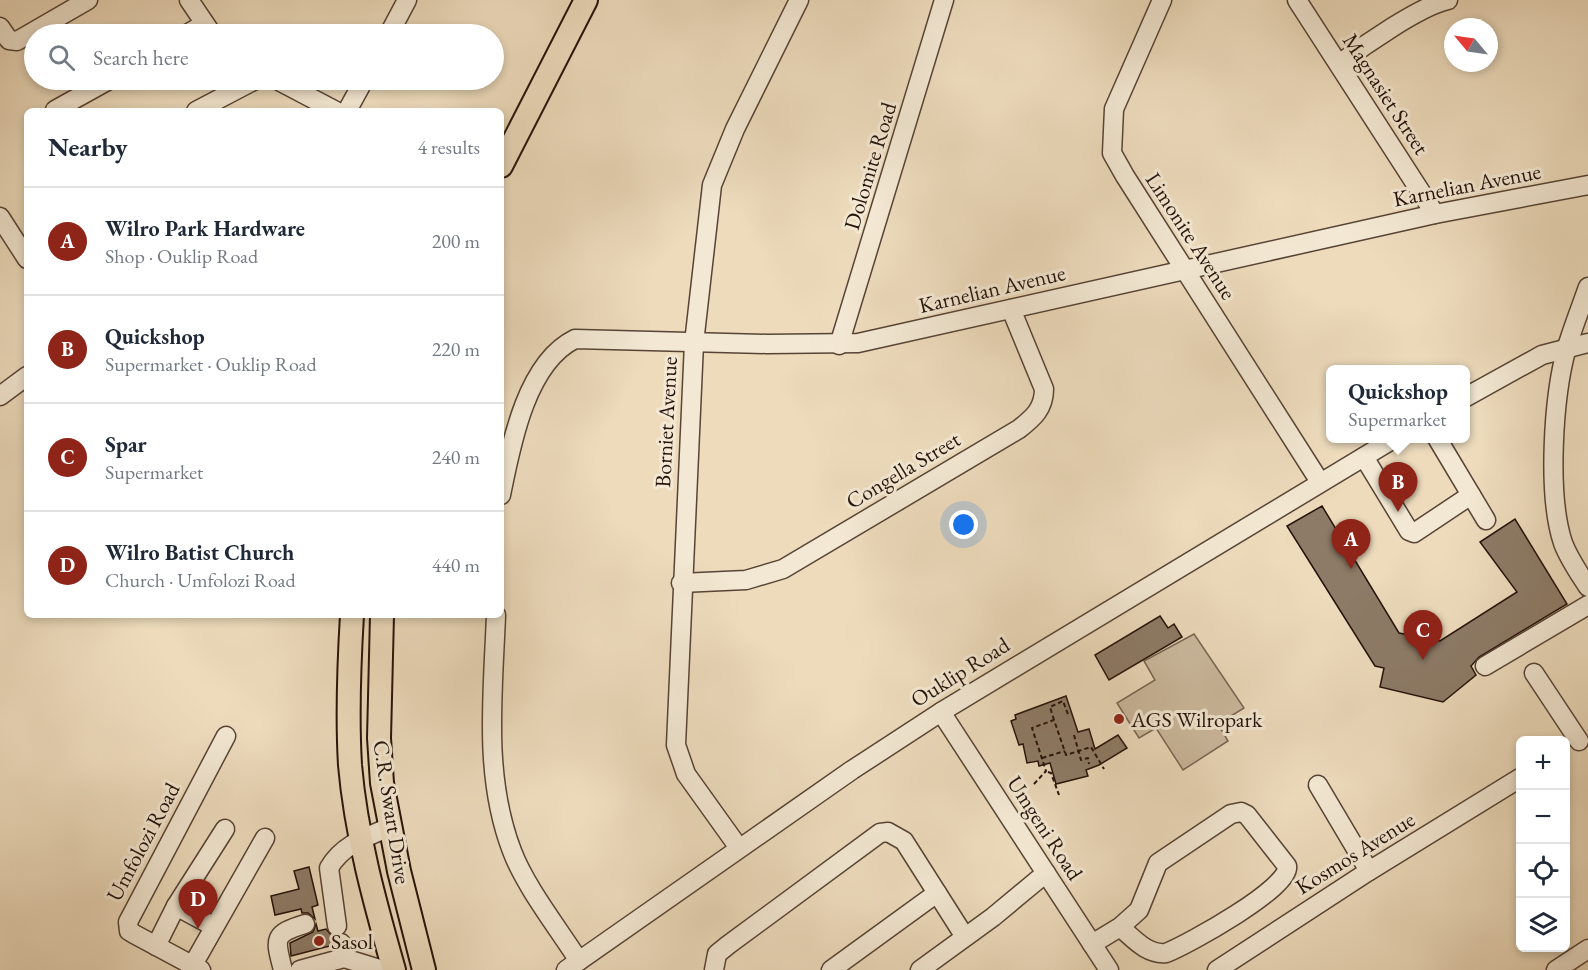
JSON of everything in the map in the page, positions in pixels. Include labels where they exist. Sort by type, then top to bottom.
[{"type":"main road","points":[[504,160],[586,0]]},
{"type":"main road","name":"C.R. Swart Drive","points":[[352,618],[348,702],[350,756],[361,839],[394,970]]},
{"type":"main road","name":"C.R. Swart Drive","points":[[382,618],[379,738],[390,827],[424,970]]},
{"type":"street","points":[[45,24],[88,0]]},
{"type":"street","points":[[189,0],[205,24]]},
{"type":"street","points":[[394,24],[407,0]]},
{"type":"street","name":"Borniet Avenue","points":[[739,848],[687,774],[678,754],[681,583],[694,343],[704,238],[715,174],[799,0]]},
{"type":"street","name":"Dolomite Road","points":[[839,345],[944,0]]},
{"type":"street","name":"Limonite Avenue","points":[[1162,0],[1114,109],[1111,146],[1116,162],[1320,482]]},
{"type":"street","name":"Magnasiet Street","points":[[1297,0],[1435,214]]},
{"type":"street","points":[[1338,64],[1370,41],[1434,5],[1448,0]]},
{"type":"street","points":[[0,27],[9,40],[17,40],[24,36]]},
{"type":"street","points":[[59,108],[91,90]]},
{"type":"street","points":[[202,108],[236,90]]},
{"type":"street","points":[[296,90],[330,108]]},
{"type":"street","points":[[349,108],[359,90]]},
{"type":"street","name":"Karnelian Avenue","points":[[504,482],[530,393],[554,352],[575,339],[839,345],[927,329],[1435,214],[1588,185]]},
{"type":"street","points":[[0,217],[24,254]]},
{"type":"street","points":[[1588,287],[1567,348],[1556,427],[1556,497],[1564,545],[1588,587]]},
{"type":"street","name":"Congella Street","points":[[681,583],[746,580],[783,569],[1019,429],[1035,417],[1044,399],[1044,389],[1011,309]]},
{"type":"street","points":[[1470,395],[1542,356],[1588,343]]},
{"type":"street","points":[[0,396],[24,378]]},
{"type":"street","name":"Ouklip Road","points":[[572,965],[739,848],[941,712],[1387,443]]},
{"type":"street","points":[[1440,443],[1486,520]]},
{"type":"street","points":[[1364,457],[1413,533],[1417,533],[1471,495]]},
{"type":"street","points":[[1485,666],[1588,604]]},
{"type":"street","points":[[496,618],[492,749],[498,809],[513,853],[572,965]]},
{"type":"street","points":[[1533,673],[1578,742]]},
{"type":"street","name":"Umgeni Road","points":[[941,712],[1109,970]]},
{"type":"street","name":"Umfolozi Road","points":[[195,969],[129,931],[128,922],[226,736]]},
{"type":"street","name":"Kosmos Avenue","points":[[1217,970],[1369,871],[1516,781]]},
{"type":"street","points":[[1318,785],[1369,871]]},
{"type":"street","points":[[1092,944],[1120,927],[1139,910],[1158,863],[1231,814],[1241,812],[1247,815],[1287,866],[1285,877],[1270,892],[1166,953],[1159,954],[1142,946],[1120,927]]},
{"type":"street","points":[[339,936],[329,868],[339,853],[361,839],[390,827]]},
{"type":"street","points":[[156,946],[176,906],[225,830]]},
{"type":"street","points":[[714,970],[717,954],[880,833],[888,832],[904,841],[965,937]]},
{"type":"street","points":[[195,969],[213,926],[265,838]]},
{"type":"street","points":[[920,970],[1046,873]]},
{"type":"street","points":[[831,970],[937,893]]},
{"type":"street","points":[[176,906],[213,926]]},
{"type":"street","points":[[283,970],[276,943],[278,937],[285,930],[310,922],[339,936],[383,970]]},
{"type":"street","points":[[300,970],[339,936]]},
{"type":"street","points":[[1556,970],[1588,949]]},
{"type":"path","points":[[1069,717],[1063,701],[1050,707],[1066,755],[1091,747],[1104,769]]},
{"type":"path","points":[[1054,720],[1032,728],[1046,771],[1051,773],[1059,795]]},
{"type":"path","points":[[1074,735],[1081,760],[1088,758],[1089,764]]},
{"type":"path","points":[[1042,758],[1065,751]]},
{"type":"path","points":[[1034,784],[1046,771]]},
{"type":"shaded area","points":[[1194,634],[1244,708],[1218,724],[1228,741],[1183,770],[1156,728],[1139,738],[1117,703],[1155,680],[1144,661]]},
{"type":"building","points":[[1322,506],[1399,633],[1440,641],[1517,592],[1480,542],[1515,519],[1567,604],[1479,657],[1471,666],[1476,675],[1443,702],[1380,687],[1384,668],[1375,666],[1287,526]]},
{"type":"building","points":[[1160,616],[1168,628],[1174,624],[1182,637],[1109,680],[1095,655]]},
{"type":"building","name":"AGS Wilropark","points":[[1066,696],[1078,732],[1089,729],[1095,749],[1118,735],[1127,748],[1086,770],[1088,776],[1056,784],[1050,763],[1039,766],[1038,761],[1027,763],[1023,744],[1019,745],[1011,721],[1016,719],[1015,715]]},
{"type":"building","points":[[309,867],[318,905],[312,907],[315,919],[308,913],[302,913],[301,909],[275,915],[271,896],[299,889],[294,871]]},
{"type":"building","points":[[316,924],[318,931],[326,929],[332,936],[330,946],[291,956],[290,943],[313,932]]},
{"type":"place","name":"Quickshop","points":[[1398,512]]},
{"type":"place","name":"Wilro Park Hardware","points":[[1351,569]]},
{"type":"place","name":"Spar","points":[[1423,660]]},
{"type":"place","name":"AGS Wilropark","points":[[1119,719]]},
{"type":"place","name":"Wilro Batist Church","points":[[198,929]]},
{"type":"place","name":"Sasol","points":[[319,941]]}]
